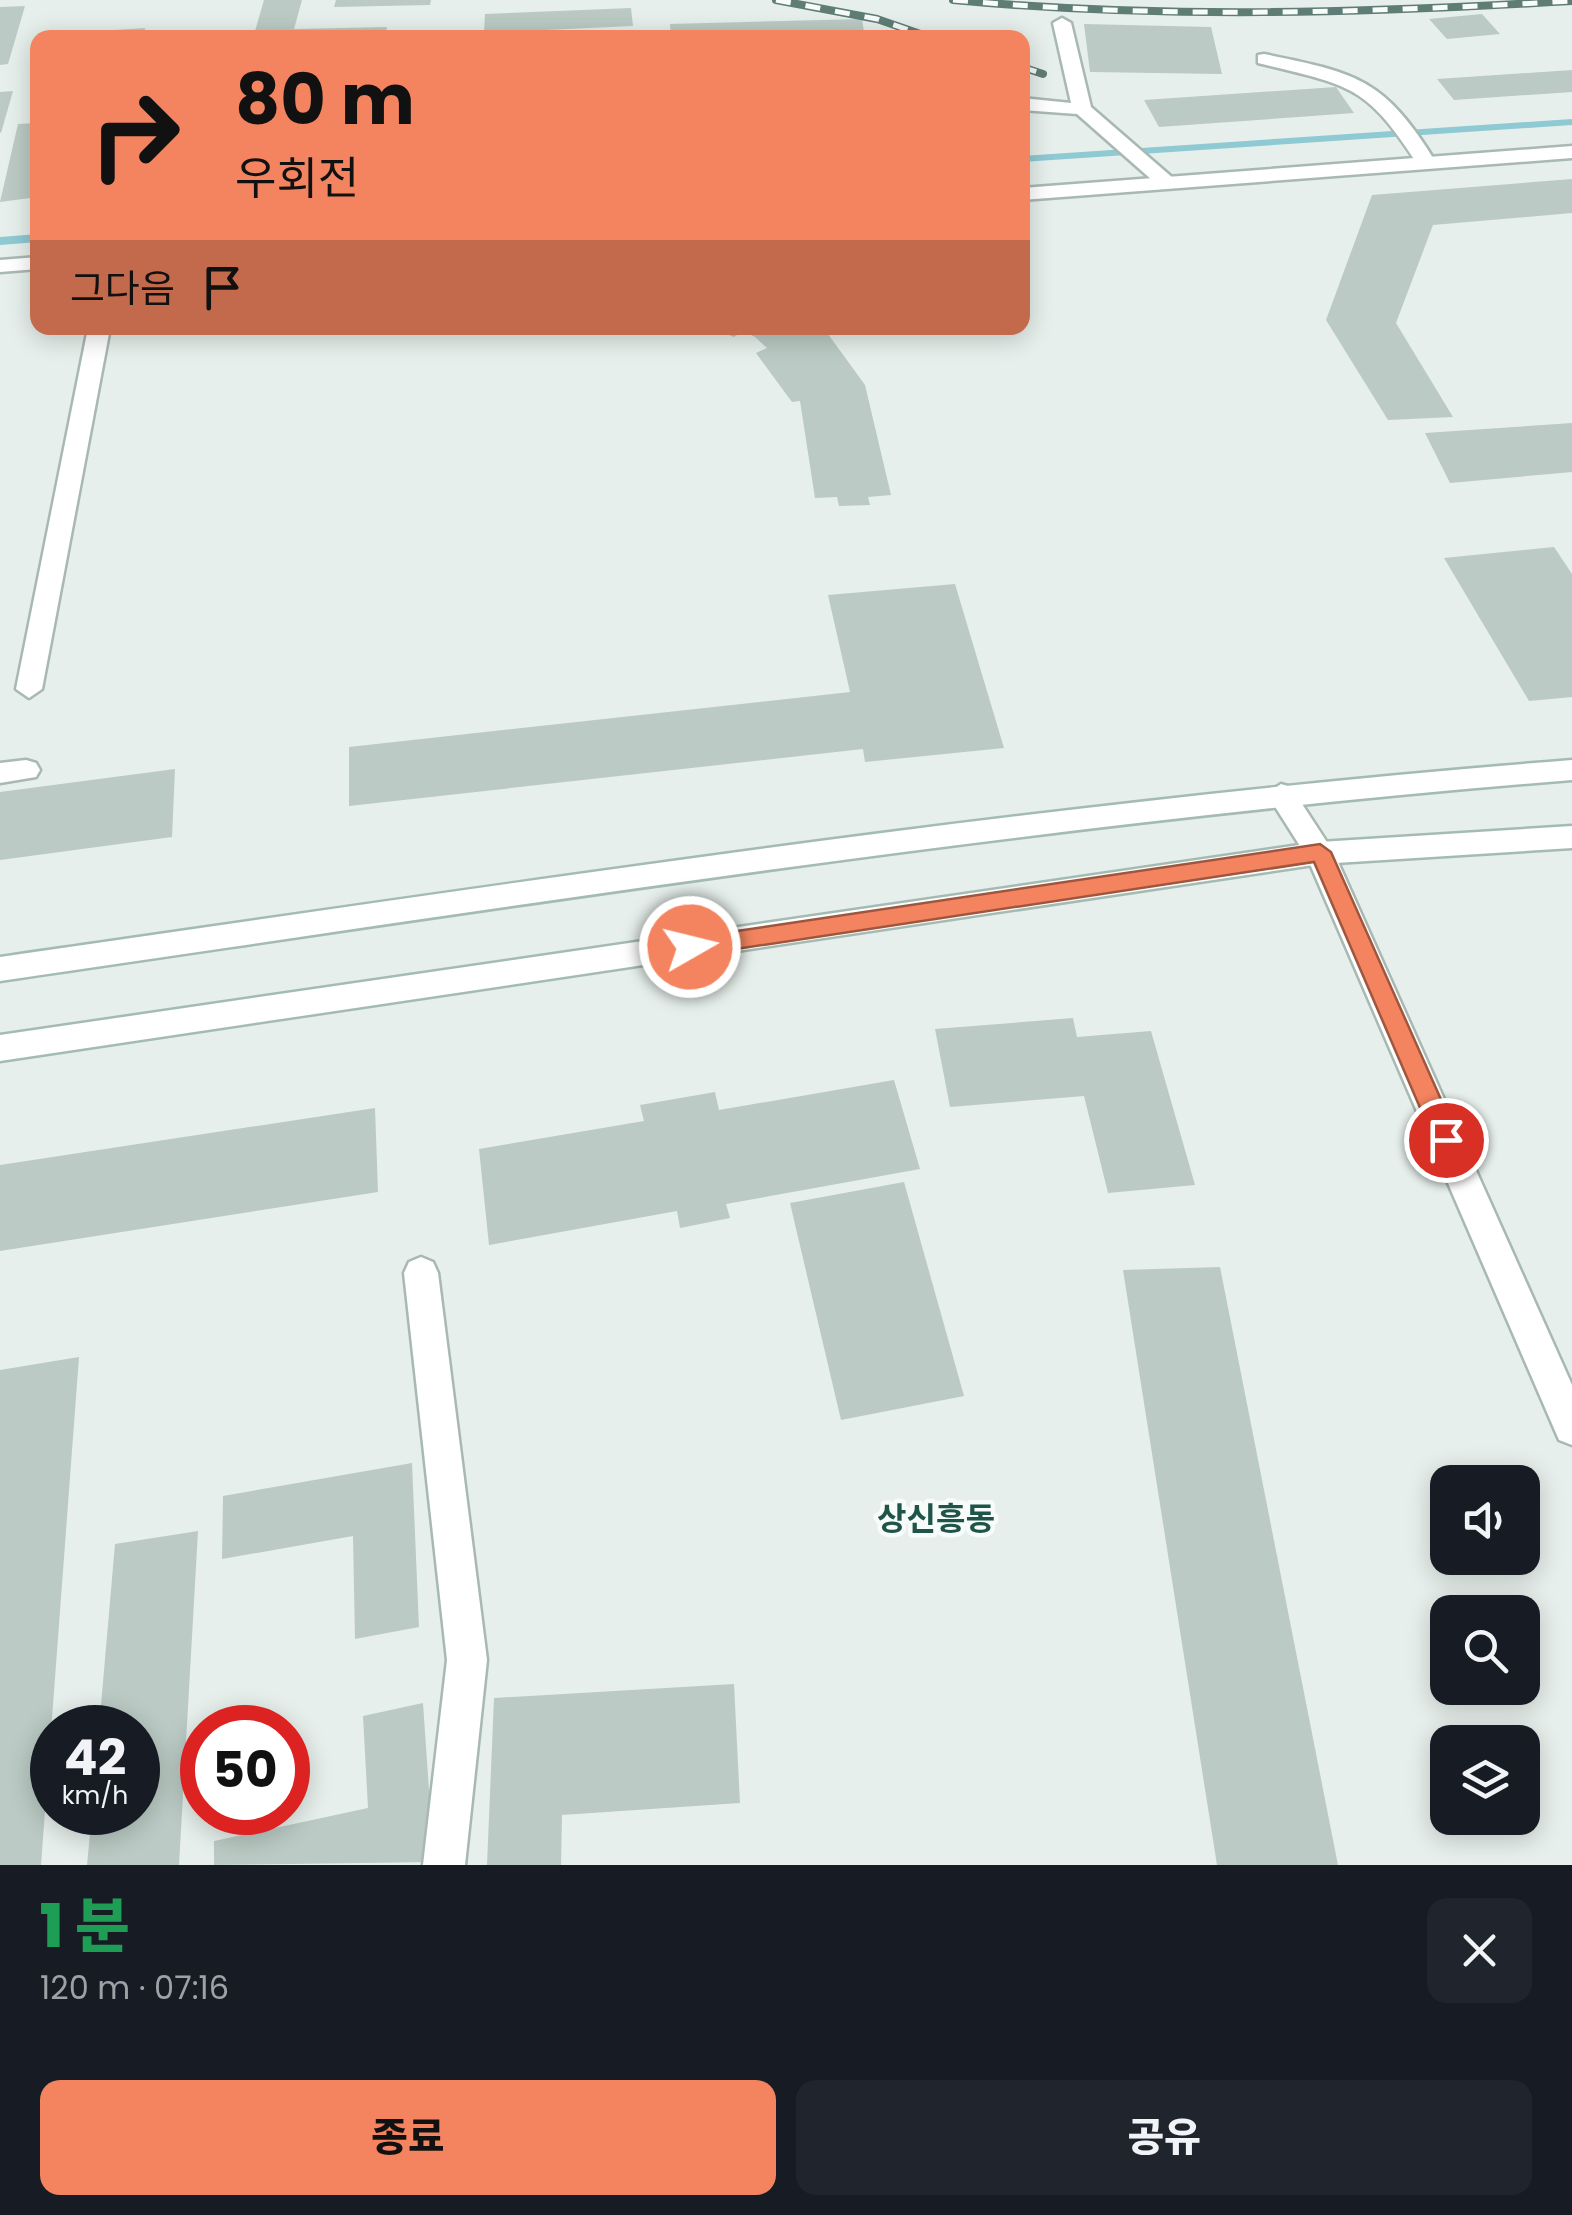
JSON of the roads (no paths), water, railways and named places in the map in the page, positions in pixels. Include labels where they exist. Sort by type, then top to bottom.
[{"type":"main road","points":[[1062,22],[1082,110]]},
{"type":"main road","points":[[1264,59],[1351,77],[1374,91],[1402,122],[1426,164]]},
{"type":"main road","points":[[1030,105],[1082,110],[1162,177]]},
{"type":"main road","points":[[1030,193],[1162,177],[1426,164],[1572,152]]},
{"type":"main road","points":[[0,266],[30,264]]},
{"type":"main road","points":[[28,689],[98,335]]},
{"type":"main road","points":[[0,969],[946,835],[1281,794],[1572,770]]},
{"type":"main road","points":[[1281,794],[1320,852],[1572,1427]]},
{"type":"main road","points":[[0,1048],[1320,852],[1572,837]]},
{"type":"main road","points":[[421,1273],[467,1660],[444,1865]]},
{"type":"waterway","points":[[1030,158],[1572,122]]},
{"type":"waterway","points":[[0,241],[30,239]]},
{"type":"railway","points":[[776,0],[877,19],[909,30]]},
{"type":"railway","points":[[953,0],[1185,12],[1417,9],[1572,1]]},
{"type":"railway","points":[[1030,70],[1043,74]]},
{"type":"district","name":"상신흥동","points":[[936,1519]]}]
